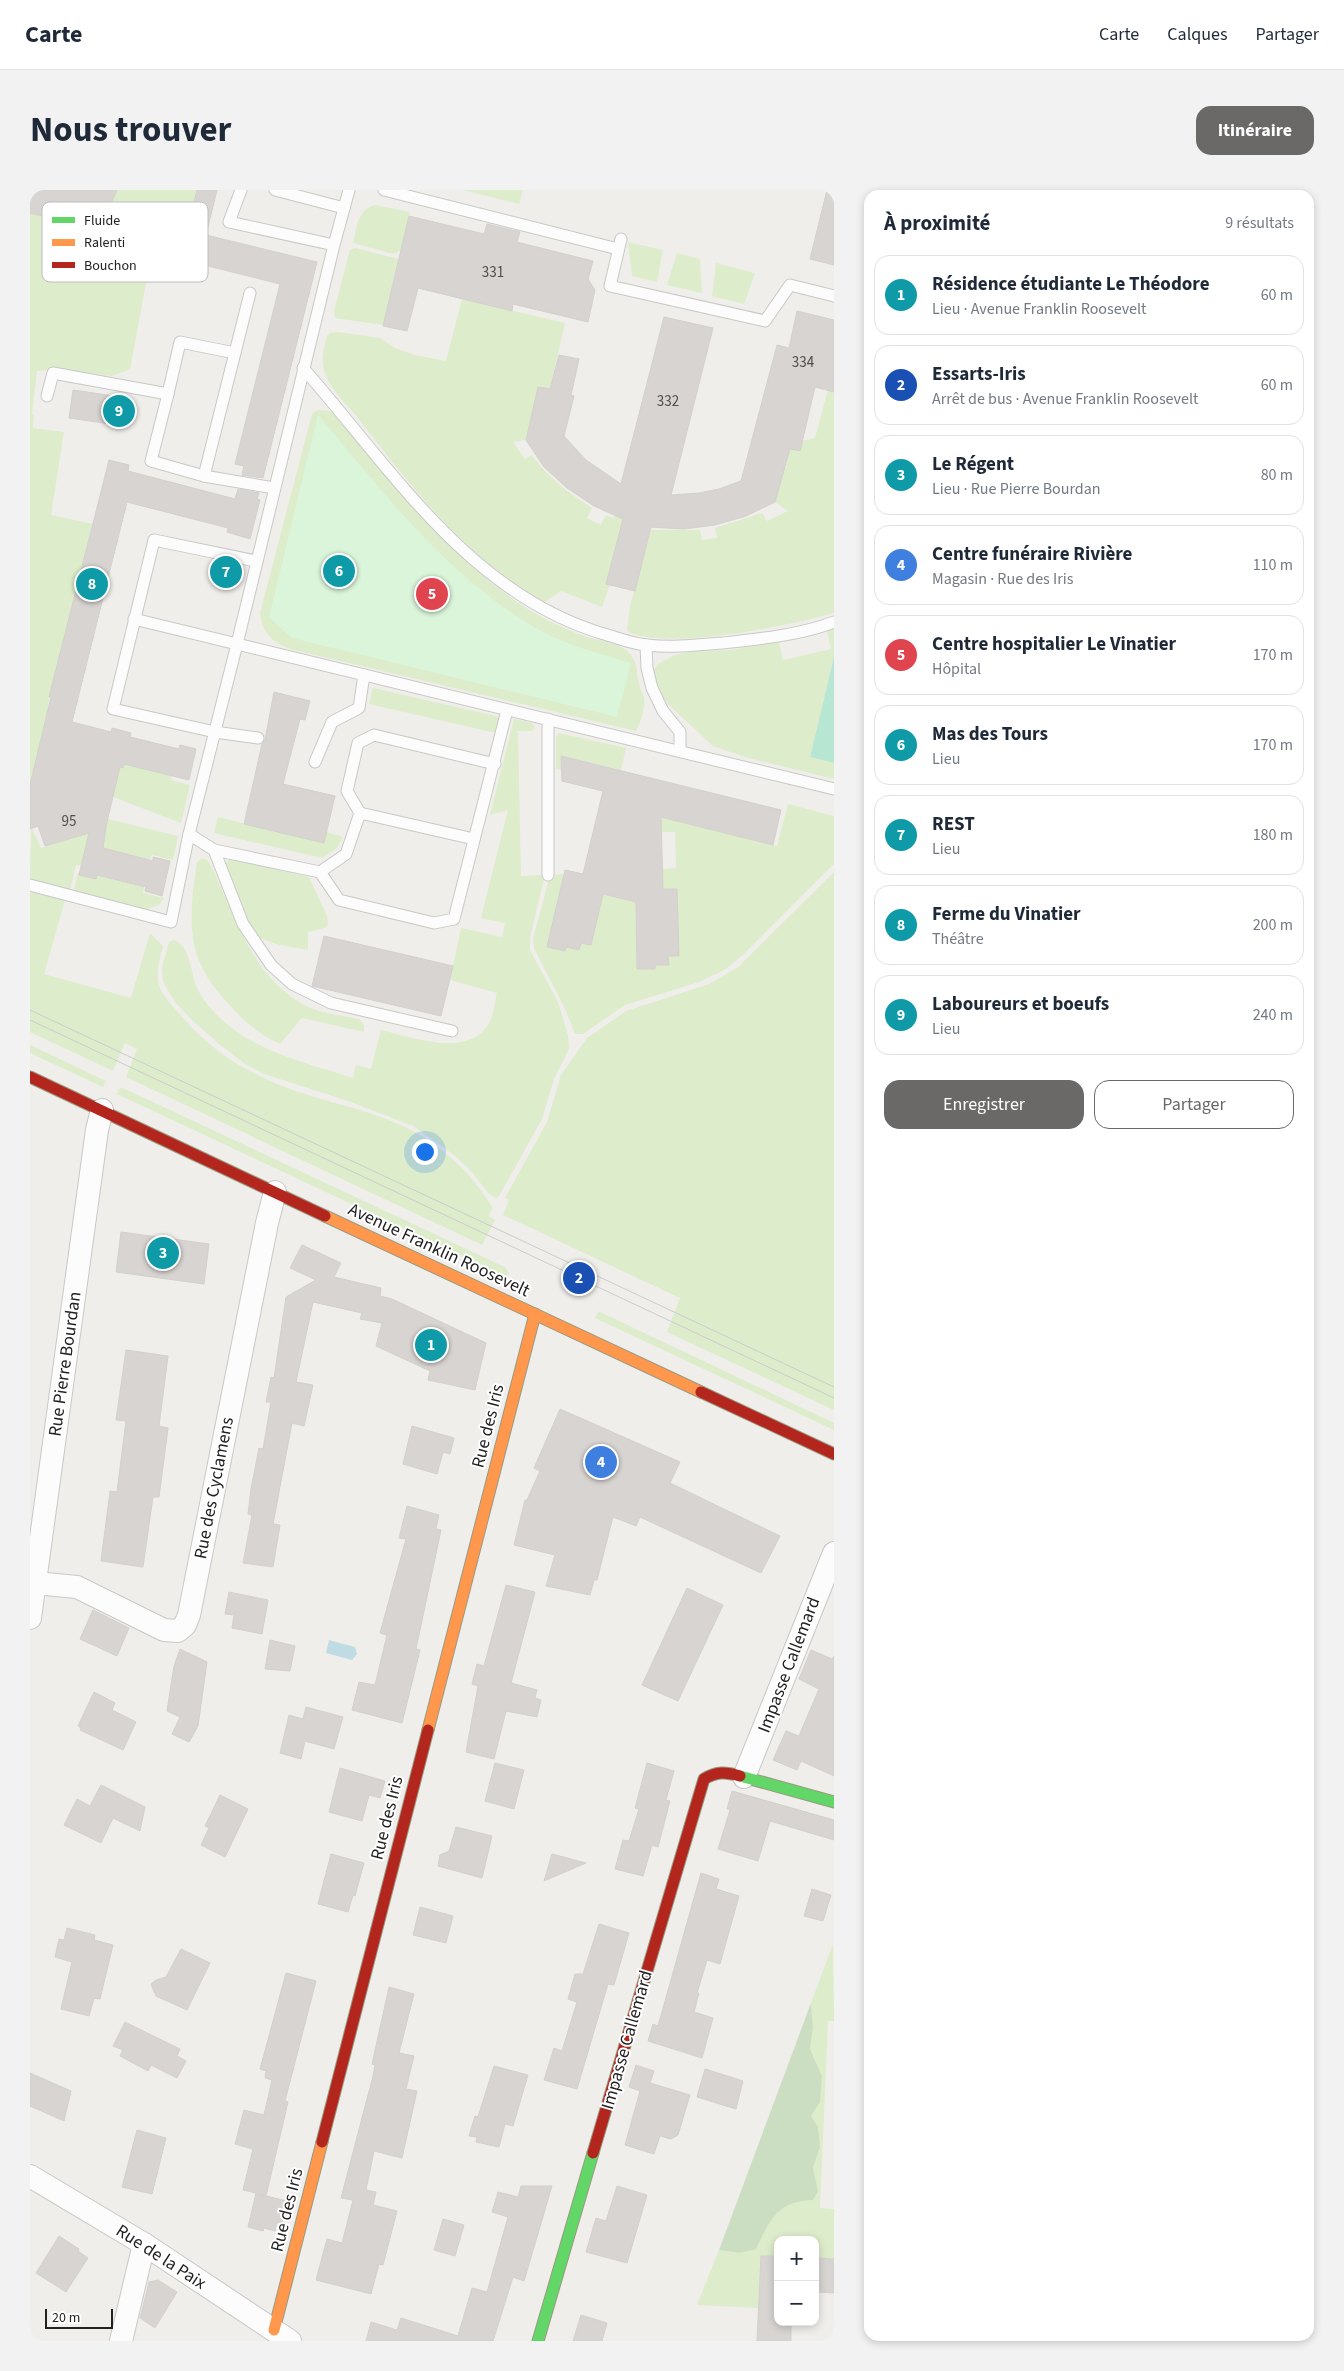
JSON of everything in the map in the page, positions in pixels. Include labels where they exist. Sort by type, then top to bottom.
[{"type":"street","name":"Avenue Franklin Roosevelt","points":[[30,1076],[834,1454]]},
{"type":"street","name":"Rue Pierre Bourdan","points":[[30,1618],[97,1130],[102,1110]]},
{"type":"street","name":"Rue des Cyclamens","points":[[35,1583],[77,1587],[164,1630],[178,1631],[184,1625],[189,1615],[267,1223],[276,1192]]},
{"type":"street","name":"Rue des Iris","points":[[282,2336],[535,1314]]},
{"type":"street","name":"Impasse Callemard","points":[[744,1777],[834,1553]]},
{"type":"street","name":"Impasse Callemard","points":[[538,2341],[704,1779],[712,1774],[725,1772],[834,1802]]},
{"type":"street","name":"Rue de la Paix","points":[[30,2176],[144,2244],[282,2336]]},
{"type":"street","points":[[121,2341],[144,2244]]},
{"type":"lane","points":[[241,190],[230,222],[334,245]]},
{"type":"lane","points":[[275,190],[344,208]]},
{"type":"lane","points":[[30,885],[171,922],[189,834],[349,190]]},
{"type":"lane","points":[[384,190],[619,244],[610,286],[765,321],[790,285],[834,296]]},
{"type":"lane","points":[[204,476],[250,293]]},
{"type":"lane","points":[[235,353],[180,342],[150,461],[204,476],[274,488]]},
{"type":"lane","points":[[304,368],[424,512],[486,570],[525,599],[554,616],[585,628],[646,645],[689,646],[783,634],[834,622]]},
{"type":"lane","points":[[47,396],[53,373],[168,394]]},
{"type":"lane","points":[[256,561],[154,540],[113,709],[215,732],[258,738]]},
{"type":"lane","points":[[134,619],[834,789]]},
{"type":"lane","points":[[646,645],[647,668],[652,688],[663,711],[680,732],[680,751]]},
{"type":"lane","points":[[315,762],[332,722],[359,708],[364,675]]},
{"type":"lane","points":[[189,834],[214,850],[320,872],[339,900],[434,923],[454,919],[495,764],[507,710]]},
{"type":"lane","points":[[548,719],[548,875]]},
{"type":"lane","points":[[474,839],[360,813],[347,791],[358,743],[374,735],[495,764]]},
{"type":"lane","points":[[320,872],[346,854],[360,813]]},
{"type":"lane","points":[[214,850],[243,924],[271,964],[292,984],[331,1003],[452,1031]]},
{"type":"green space","points":[[113,190],[197,190],[194,202],[111,202]]},
{"type":"green space","points":[[463,190],[523,190],[519,204]]},
{"type":"green space","points":[[375,205],[410,212],[401,250],[394,254],[353,243],[361,215],[369,207]]},
{"type":"green space","points":[[30,213],[42,216],[42,282],[146,282],[130,369],[112,376],[60,369],[37,371],[32,414],[34,415],[33,428],[64,432],[51,515],[93,524],[49,697],[48,712],[30,785]]},
{"type":"green space","points":[[628,242],[663,250],[657,282],[632,276]]},
{"type":"green space","points":[[355,248],[399,259],[383,325],[335,318],[334,311],[350,250]]},
{"type":"green space","points":[[677,253],[700,259],[702,293],[667,285]]},
{"type":"green space","points":[[716,263],[755,273],[744,304],[712,296]]},
{"type":"green space","points":[[462,299],[565,323],[550,389],[538,387],[526,440],[513,442],[525,459],[532,455],[559,484],[592,508],[587,518],[601,525],[606,515],[613,518],[615,515],[623,519],[606,583],[610,585],[602,607],[561,591],[545,602],[517,585],[492,566],[467,545],[422,498],[328,380],[323,359],[327,336],[330,333],[338,332],[380,338],[395,348],[415,355],[446,361]]},
{"type":"green space","points":[[828,390],[834,392],[834,613],[760,630],[698,638],[669,639],[645,637],[627,631],[630,606],[651,530],[700,530],[702,540],[717,538],[715,528],[762,513],[767,521],[788,511],[775,502],[783,467],[786,468],[790,449],[800,451],[802,441],[815,438]]},
{"type":"green space","points":[[318,410],[333,411],[439,535],[487,579],[521,605],[548,621],[587,637],[615,644],[629,653],[636,665],[640,688],[644,696],[642,715],[636,731],[290,649],[269,636],[263,626],[260,613],[312,414]]},
{"type":"green space","points":[[318,415],[395,506],[450,563],[479,589],[511,612],[555,638],[631,663],[617,717],[292,638],[269,617]]},
{"type":"green space","points":[[834,628],[834,657],[810,757],[834,763],[834,779],[745,757],[713,746],[671,707],[661,694],[655,681],[654,670],[658,664],[673,656],[687,652],[729,650],[779,642],[783,660],[831,649],[827,631]]},
{"type":"green space","points":[[834,657],[834,763],[810,757]]},
{"type":"green space","points":[[373,688],[500,717],[496,733],[369,704]]},
{"type":"green space","points":[[514,719],[532,723],[535,727],[532,731],[518,731],[521,876],[545,875],[530,937],[530,950],[558,1002],[568,1035],[569,1049],[554,1079],[542,1119],[499,1196],[496,1198],[489,1194],[472,1172],[454,1155],[413,1126],[348,1101],[264,1074],[245,1064],[193,1021],[175,1002],[163,982],[162,967],[169,942],[174,940],[184,949],[190,962],[195,984],[206,1003],[230,1027],[263,1047],[298,1061],[353,1078],[356,1065],[371,1069],[381,1030],[439,1043],[454,1043],[468,1040],[480,1034],[491,1019],[497,993],[450,980],[461,928],[502,937],[505,923],[481,918],[508,810],[490,815]]},
{"type":"green space","points":[[559,733],[626,748],[621,770],[562,756],[561,770],[556,769],[556,737]]},
{"type":"green space","points":[[124,764],[172,776],[171,780],[190,785],[181,823],[113,797],[120,767],[123,768]]},
{"type":"green space","points":[[788,804],[834,816],[834,864],[744,954],[726,969],[699,982],[625,1005],[583,1034],[575,1034],[566,1011],[534,948],[533,939],[550,875],[564,874],[548,947],[565,951],[566,947],[579,950],[581,943],[591,945],[603,894],[636,902],[637,969],[655,969],[655,965],[669,965],[668,956],[678,956],[677,889],[657,889],[662,869],[676,868],[675,832],[661,832],[635,808],[736,836],[751,832],[750,840],[777,846]]},
{"type":"green space","points":[[218,817],[323,843],[326,832],[343,837],[337,848],[322,858],[214,833]]},
{"type":"green space","points":[[108,819],[178,836],[173,860],[152,855],[150,860],[103,848],[104,845],[101,844]]},
{"type":"green space","points":[[31,826],[41,848],[63,841],[63,837],[82,835],[82,831],[94,831],[82,866],[76,865],[70,890],[38,882],[30,878]]},
{"type":"green space","points":[[202,858],[207,860],[211,866],[238,926],[260,965],[274,982],[291,997],[311,1008],[359,1019],[364,1025],[364,1032],[302,1018],[280,1044],[257,1031],[232,1008],[207,976],[197,955],[194,942],[192,929],[193,887],[197,862]]},
{"type":"green space","points":[[231,859],[309,877],[327,916],[328,925],[325,928],[308,932],[308,950],[274,943],[263,939],[257,934],[246,916],[225,863]]},
{"type":"green space","points":[[78,872],[80,875],[96,879],[97,875],[144,887],[143,893],[164,898],[159,905],[147,909],[74,891]]},
{"type":"green space","points":[[834,872],[834,1410],[667,1332],[680,1298],[503,1215],[509,1200],[505,1198],[547,1122],[561,1075],[587,1038],[626,1011],[709,984],[738,967]]},
{"type":"green space","points":[[30,891],[65,900],[44,974],[131,998],[150,933],[163,946],[158,979],[163,994],[196,1032],[222,1054],[251,1072],[283,1086],[400,1124],[425,1138],[458,1164],[477,1185],[492,1207],[493,1211],[491,1210],[489,1216],[495,1220],[482,1245],[126,1077],[137,1049],[125,1043],[113,1071],[30,1032]]},
{"type":"green space","points":[[30,1045],[106,1081],[103,1087],[30,1053]]},
{"type":"green space","points":[[123,1088],[505,1267],[509,1273],[507,1277],[117,1094],[119,1089]]},
{"type":"green space","points":[[600,1312],[834,1423],[834,1430],[595,1318],[597,1313]]},
{"type":"green space","points":[[833,1944],[834,2021],[828,2021],[820,2208],[834,2209],[834,2259],[819,2258],[819,2236],[774,2236],[774,2256],[761,2256],[759,2308],[697,2305],[719,2250],[740,2253],[756,2249],[770,2221],[782,2208],[801,2201],[813,2200],[818,2191],[813,2168],[820,2147],[811,2116],[820,2102],[822,2076],[810,2049],[813,2028],[811,2003]]},
{"type":"green space","points":[[811,2003],[813,2028],[810,2049],[822,2076],[820,2102],[811,2116],[818,2127],[820,2147],[813,2168],[818,2191],[813,2200],[791,2204],[776,2214],[756,2249],[740,2253],[719,2250]]},
{"type":"water","points":[[329,1640],[355,1647],[357,1654],[352,1660],[326,1653]]},
{"type":"building","points":[[30,190],[117,190],[112,202],[42,202],[42,216],[30,213]]},
{"type":"building","points":[[197,190],[217,190],[208,227],[208,202],[194,202]]},
{"type":"building","points":[[827,190],[834,191],[834,265],[810,259]]},
{"type":"building","points":[[409,216],[484,234],[487,224],[520,232],[517,242],[593,261],[588,279],[595,290],[588,322],[513,304],[512,311],[418,288],[407,331],[383,326]]},
{"type":"building","points":[[208,235],[317,262],[263,478],[242,475],[244,466],[235,464],[280,284],[208,266]]},
{"type":"building","points":[[797,311],[834,320],[834,392],[815,387],[800,451],[790,449],[775,502],[746,516],[715,525],[684,529],[651,527],[635,591],[606,584],[623,519],[594,506],[567,488],[544,467],[526,440],[538,387],[550,389],[559,355],[579,359],[571,395],[574,396],[564,436],[586,460],[621,484],[664,317],[713,328],[671,495],[699,493],[719,489],[741,481],[777,345],[789,348]]},
{"type":"building","points":[[73,390],[121,397],[117,425],[69,418]]},
{"type":"building","points":[[109,460],[129,465],[128,471],[235,499],[238,489],[259,493],[257,499],[260,500],[250,539],[227,532],[228,528],[127,502],[72,722],[111,732],[112,728],[131,733],[130,737],[179,749],[180,745],[196,749],[189,780],[124,764],[123,768],[120,767],[106,826],[103,848],[153,861],[153,857],[170,861],[162,896],[145,891],[146,887],[97,875],[96,879],[79,875],[89,833],[45,846],[38,826],[30,829],[30,785],[51,697],[49,697]]},
{"type":"building","points":[[334,561],[352,569],[340,586],[326,574]]},
{"type":"building","points":[[274,692],[310,701],[305,720],[300,719],[283,784],[335,796],[324,843],[244,824],[262,744],[265,740]]},
{"type":"building","points":[[561,756],[781,810],[773,845],[661,817],[663,889],[677,889],[679,956],[668,956],[669,965],[655,965],[655,969],[637,969],[636,902],[603,894],[591,945],[581,943],[579,950],[566,947],[565,951],[547,947],[565,870],[583,874],[603,791],[562,781]]},
{"type":"building","points":[[324,936],[453,966],[441,1016],[312,986]]},
{"type":"building","points":[[121,1232],[209,1244],[204,1284],[116,1272]]},
{"type":"building","points":[[302,1245],[341,1263],[334,1277],[381,1288],[380,1296],[392,1299],[486,1343],[475,1390],[428,1380],[430,1371],[376,1346],[382,1323],[360,1319],[362,1313],[313,1302],[296,1382],[313,1385],[304,1426],[292,1423],[273,1524],[280,1525],[273,1567],[243,1563],[252,1515],[248,1514],[251,1489],[259,1448],[263,1449],[271,1402],[266,1402],[271,1377],[274,1378],[286,1297],[316,1280],[290,1268]]},
{"type":"building","points":[[126,1350],[168,1356],[159,1426],[168,1428],[159,1497],[153,1497],[143,1567],[101,1561],[110,1491],[117,1492],[126,1421],[116,1420]]},
{"type":"building","points":[[560,1409],[680,1462],[670,1483],[780,1536],[761,1573],[640,1517],[636,1526],[613,1517],[597,1580],[594,1580],[590,1595],[546,1586],[555,1555],[514,1545],[525,1500],[527,1500],[540,1471],[534,1468]]},
{"type":"building","points":[[412,1426],[454,1438],[450,1454],[443,1452],[437,1474],[403,1464]]},
{"type":"building","points":[[407,1506],[439,1515],[436,1529],[441,1530],[416,1649],[420,1650],[402,1723],[352,1710],[359,1682],[375,1685],[387,1635],[380,1633],[406,1539],[399,1538]]},
{"type":"building","points":[[506,1585],[535,1592],[511,1683],[537,1690],[535,1698],[541,1700],[537,1717],[506,1711],[494,1759],[466,1752],[478,1686],[472,1684],[477,1664],[484,1666]]},
{"type":"building","points":[[687,1588],[723,1605],[678,1701],[642,1685]]},
{"type":"building","points":[[229,1592],[268,1600],[262,1634],[232,1628],[234,1615],[225,1614]]},
{"type":"building","points":[[93,1610],[129,1628],[117,1656],[80,1639]]},
{"type":"building","points":[[270,1640],[295,1646],[290,1671],[265,1669]]},
{"type":"building","points":[[180,1649],[207,1662],[198,1726],[189,1742],[172,1734],[180,1717],[167,1711],[174,1666]]},
{"type":"building","points":[[811,1650],[832,1659],[834,1656],[834,1776],[801,1761],[797,1770],[773,1760],[786,1731],[799,1736],[819,1689],[799,1679]]},
{"type":"building","points":[[94,1692],[115,1703],[112,1710],[136,1722],[123,1750],[80,1730],[81,1728],[78,1726]]},
{"type":"building","points":[[306,1707],[343,1717],[334,1749],[305,1741],[301,1759],[280,1753],[289,1715],[303,1719]]},
{"type":"building","points":[[495,1763],[524,1770],[514,1809],[485,1801]]},
{"type":"building","points":[[647,1763],[674,1771],[666,1800],[670,1801],[658,1847],[652,1845],[643,1876],[615,1869],[623,1840],[629,1841],[639,1809],[635,1808]]},
{"type":"building","points":[[340,1768],[385,1781],[380,1798],[369,1795],[362,1821],[329,1812]]},
{"type":"building","points":[[101,1785],[145,1807],[140,1831],[113,1818],[101,1843],[64,1825],[77,1799],[90,1806]]},
{"type":"building","points":[[732,1791],[834,1820],[834,1840],[770,1821],[758,1861],[718,1849],[730,1810],[727,1809]]},
{"type":"building","points":[[220,1795],[248,1809],[225,1857],[201,1845],[209,1828],[205,1826]]},
{"type":"building","points":[[456,1827],[492,1836],[482,1878],[438,1866],[440,1855],[449,1851]]},
{"type":"building","points":[[331,1854],[364,1863],[355,1896],[353,1895],[348,1912],[318,1904]]},
{"type":"building","points":[[552,1854],[586,1863],[544,1881]]},
{"type":"building","points":[[701,1873],[719,1879],[716,1889],[739,1896],[720,1964],[707,1960],[697,1993],[699,1993],[694,2012],[713,2018],[702,2058],[648,2041],[653,2024],[658,2026]]},
{"type":"building","points":[[812,1889],[831,1895],[823,1921],[804,1916]]},
{"type":"building","points":[[420,1907],[453,1916],[446,1943],[413,1935]]},
{"type":"building","points":[[599,1924],[629,1933],[614,1985],[608,1984],[577,2089],[544,2080],[554,2048],[562,2051],[577,2002],[568,1999],[575,1974],[583,1974]]},
{"type":"building","points":[[67,1928],[95,1935],[94,1940],[113,1945],[100,1999],[94,1998],[89,2016],[61,2009],[72,1962],[55,1957],[59,1939],[64,1940]]},
{"type":"building","points":[[181,1949],[210,1963],[187,2010],[156,1996],[151,1984],[156,1980],[166,1977]]},
{"type":"building","points":[[286,1973],[316,1981],[285,2101],[288,2102],[266,2196],[287,2201],[282,2223],[277,2222],[275,2231],[264,2228],[263,2231],[248,2227],[256,2193],[243,2190],[253,2149],[235,2144],[244,2110],[264,2115],[272,2080],[265,2078],[266,2071],[260,2069]]},
{"type":"building","points":[[389,1987],[414,1994],[399,2053],[414,2056],[406,2089],[417,2091],[402,2158],[374,2151],[366,2190],[376,2192],[373,2205],[397,2211],[383,2265],[379,2264],[371,2294],[316,2280],[327,2239],[342,2243],[353,2200],[341,2198],[373,2076],[375,2065],[372,2064]]},
{"type":"building","points":[[125,2022],[180,2049],[177,2056],[186,2061],[177,2078],[151,2065],[148,2071],[120,2056],[123,2050],[113,2046]]},
{"type":"building","points":[[636,2065],[654,2071],[650,2083],[690,2095],[678,2135],[671,2139],[660,2136],[654,2154],[625,2145],[640,2091],[629,2087]]},
{"type":"building","points":[[494,2066],[528,2075],[513,2126],[505,2124],[499,2147],[476,2142],[477,2137],[469,2136],[475,2116],[478,2117]]},
{"type":"building","points":[[705,2069],[743,2081],[736,2109],[697,2097]]},
{"type":"building","points":[[30,2073],[71,2091],[64,2121],[30,2106]]},
{"type":"building","points":[[137,2130],[166,2138],[152,2194],[122,2187]]},
{"type":"building","points":[[521,2186],[552,2186],[524,2281],[513,2277],[493,2341],[366,2341],[371,2322],[397,2330],[401,2318],[458,2336],[472,2288],[487,2292],[508,2217],[492,2212],[498,2192],[518,2197]]},
{"type":"building","points":[[617,2186],[647,2195],[627,2263],[586,2252],[596,2218],[606,2221]]},
{"type":"building","points":[[443,2219],[464,2225],[455,2256],[434,2250]]},
{"type":"building","points":[[59,2236],[79,2249],[78,2251],[88,2258],[66,2292],[36,2273]]},
{"type":"building","points":[[761,2256],[774,2256],[774,2326],[791,2326],[791,2341],[757,2341]]},
{"type":"building","points":[[819,2258],[834,2259],[834,2293],[819,2292]]},
{"type":"building","points":[[158,2280],[177,2292],[155,2328],[140,2318],[149,2282]]},
{"type":"building","points":[[581,2315],[607,2323],[602,2341],[573,2341]]},
{"type":"tram line","points":[[30,1010],[834,1387]]},
{"type":"tram line","points":[[30,1020],[834,1398]]},
{"type":"traffic: fast","points":[[740,1776],[834,1802]]},
{"type":"traffic: fast","points":[[538,2341],[593,2153]]},
{"type":"traffic: slow","points":[[325,1216],[701,1392]]},
{"type":"traffic: slow","points":[[428,1730],[535,1314]]},
{"type":"traffic: slow","points":[[274,2330],[322,2142]]},
{"type":"traffic: jam","points":[[30,1077],[325,1216]]},
{"type":"traffic: jam","points":[[701,1392],[834,1454]]},
{"type":"traffic: jam","points":[[322,2142],[428,1730]]},
{"type":"traffic: jam","points":[[593,2153],[704,1779],[722,1773],[740,1776]]},
{"type":"place","name":"Laboureurs et boeufs","points":[[119,411]]},
{"type":"place","name":"Mas des Tours","points":[[339,571]]},
{"type":"place","name":"REST","points":[[226,572]]},
{"type":"place","name":"Ferme du Vinatier","points":[[92,584]]},
{"type":"place","name":"Centre hospitalier Le Vinatier","points":[[432,594]]},
{"type":"place","name":"Le Régent","points":[[163,1253]]},
{"type":"place","name":"Essarts-Iris","points":[[579,1278]]},
{"type":"place","name":"Résidence étudiante Le Théodore","points":[[431,1345]]},
{"type":"place","name":"Centre funéraire Rivière","points":[[601,1462]]}]
